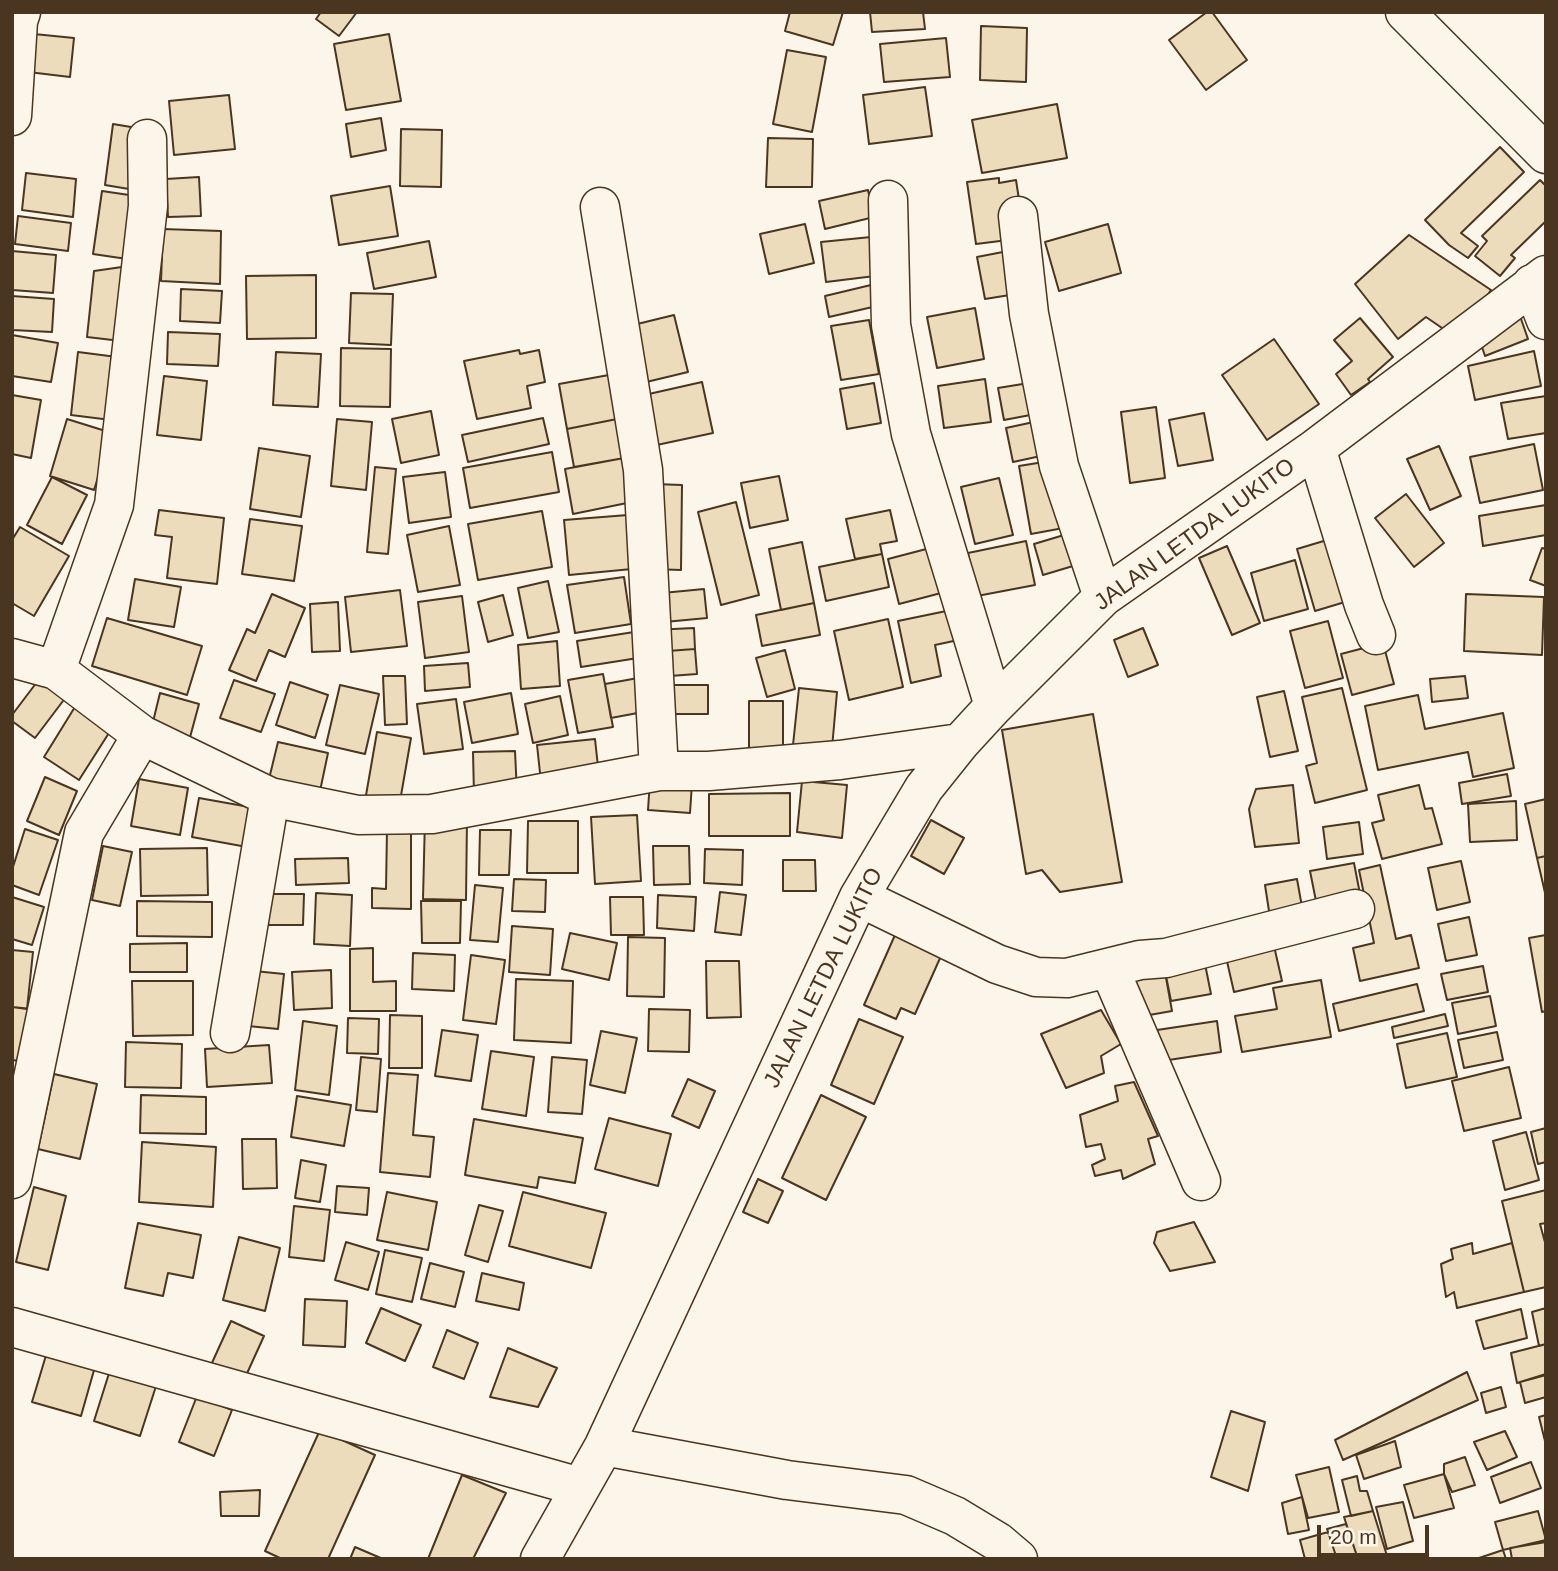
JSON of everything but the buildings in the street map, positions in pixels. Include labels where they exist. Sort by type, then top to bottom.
[{"type":"street","points":[[12,116],[18,21],[21,12]]},
{"type":"street","points":[[1405,12],[1546,154]]},
{"type":"street","points":[[56,670],[114,505],[148,205],[147,139]]},
{"type":"street","points":[[888,200],[891,325],[911,434],[994,706]]},
{"type":"street","points":[[600,207],[643,470],[659,771]]},
{"type":"street","points":[[1018,216],[1029,314],[1059,466],[1103,597]]},
{"type":"street","points":[[1539,279],[1546,320]]},
{"type":"street","name":"JALAN LETDA LUKITO","points":[[540,1559],[604,1446],[859,897],[924,788],[994,706],[1103,597],[1316,448],[1539,279]]},
{"type":"street","points":[[1316,448],[1364,605],[1376,635]]},
{"type":"street","points":[[12,658],[56,670],[142,735],[270,797],[358,816],[432,814],[659,771],[709,771],[827,761],[960,743]]},
{"type":"street","points":[[12,1179],[84,833],[142,735]]},
{"type":"street","points":[[230,1033],[270,797]]},
{"type":"street","points":[[859,897],[997,964],[1036,977],[1067,978],[1140,960],[1166,958],[1356,909]]},
{"type":"street","points":[[1109,968],[1201,1181]]},
{"type":"street","points":[[12,1326],[580,1487]]},
{"type":"street","points":[[604,1446],[787,1480],[906,1495],[955,1516],[998,1542],[1018,1559]]}]
